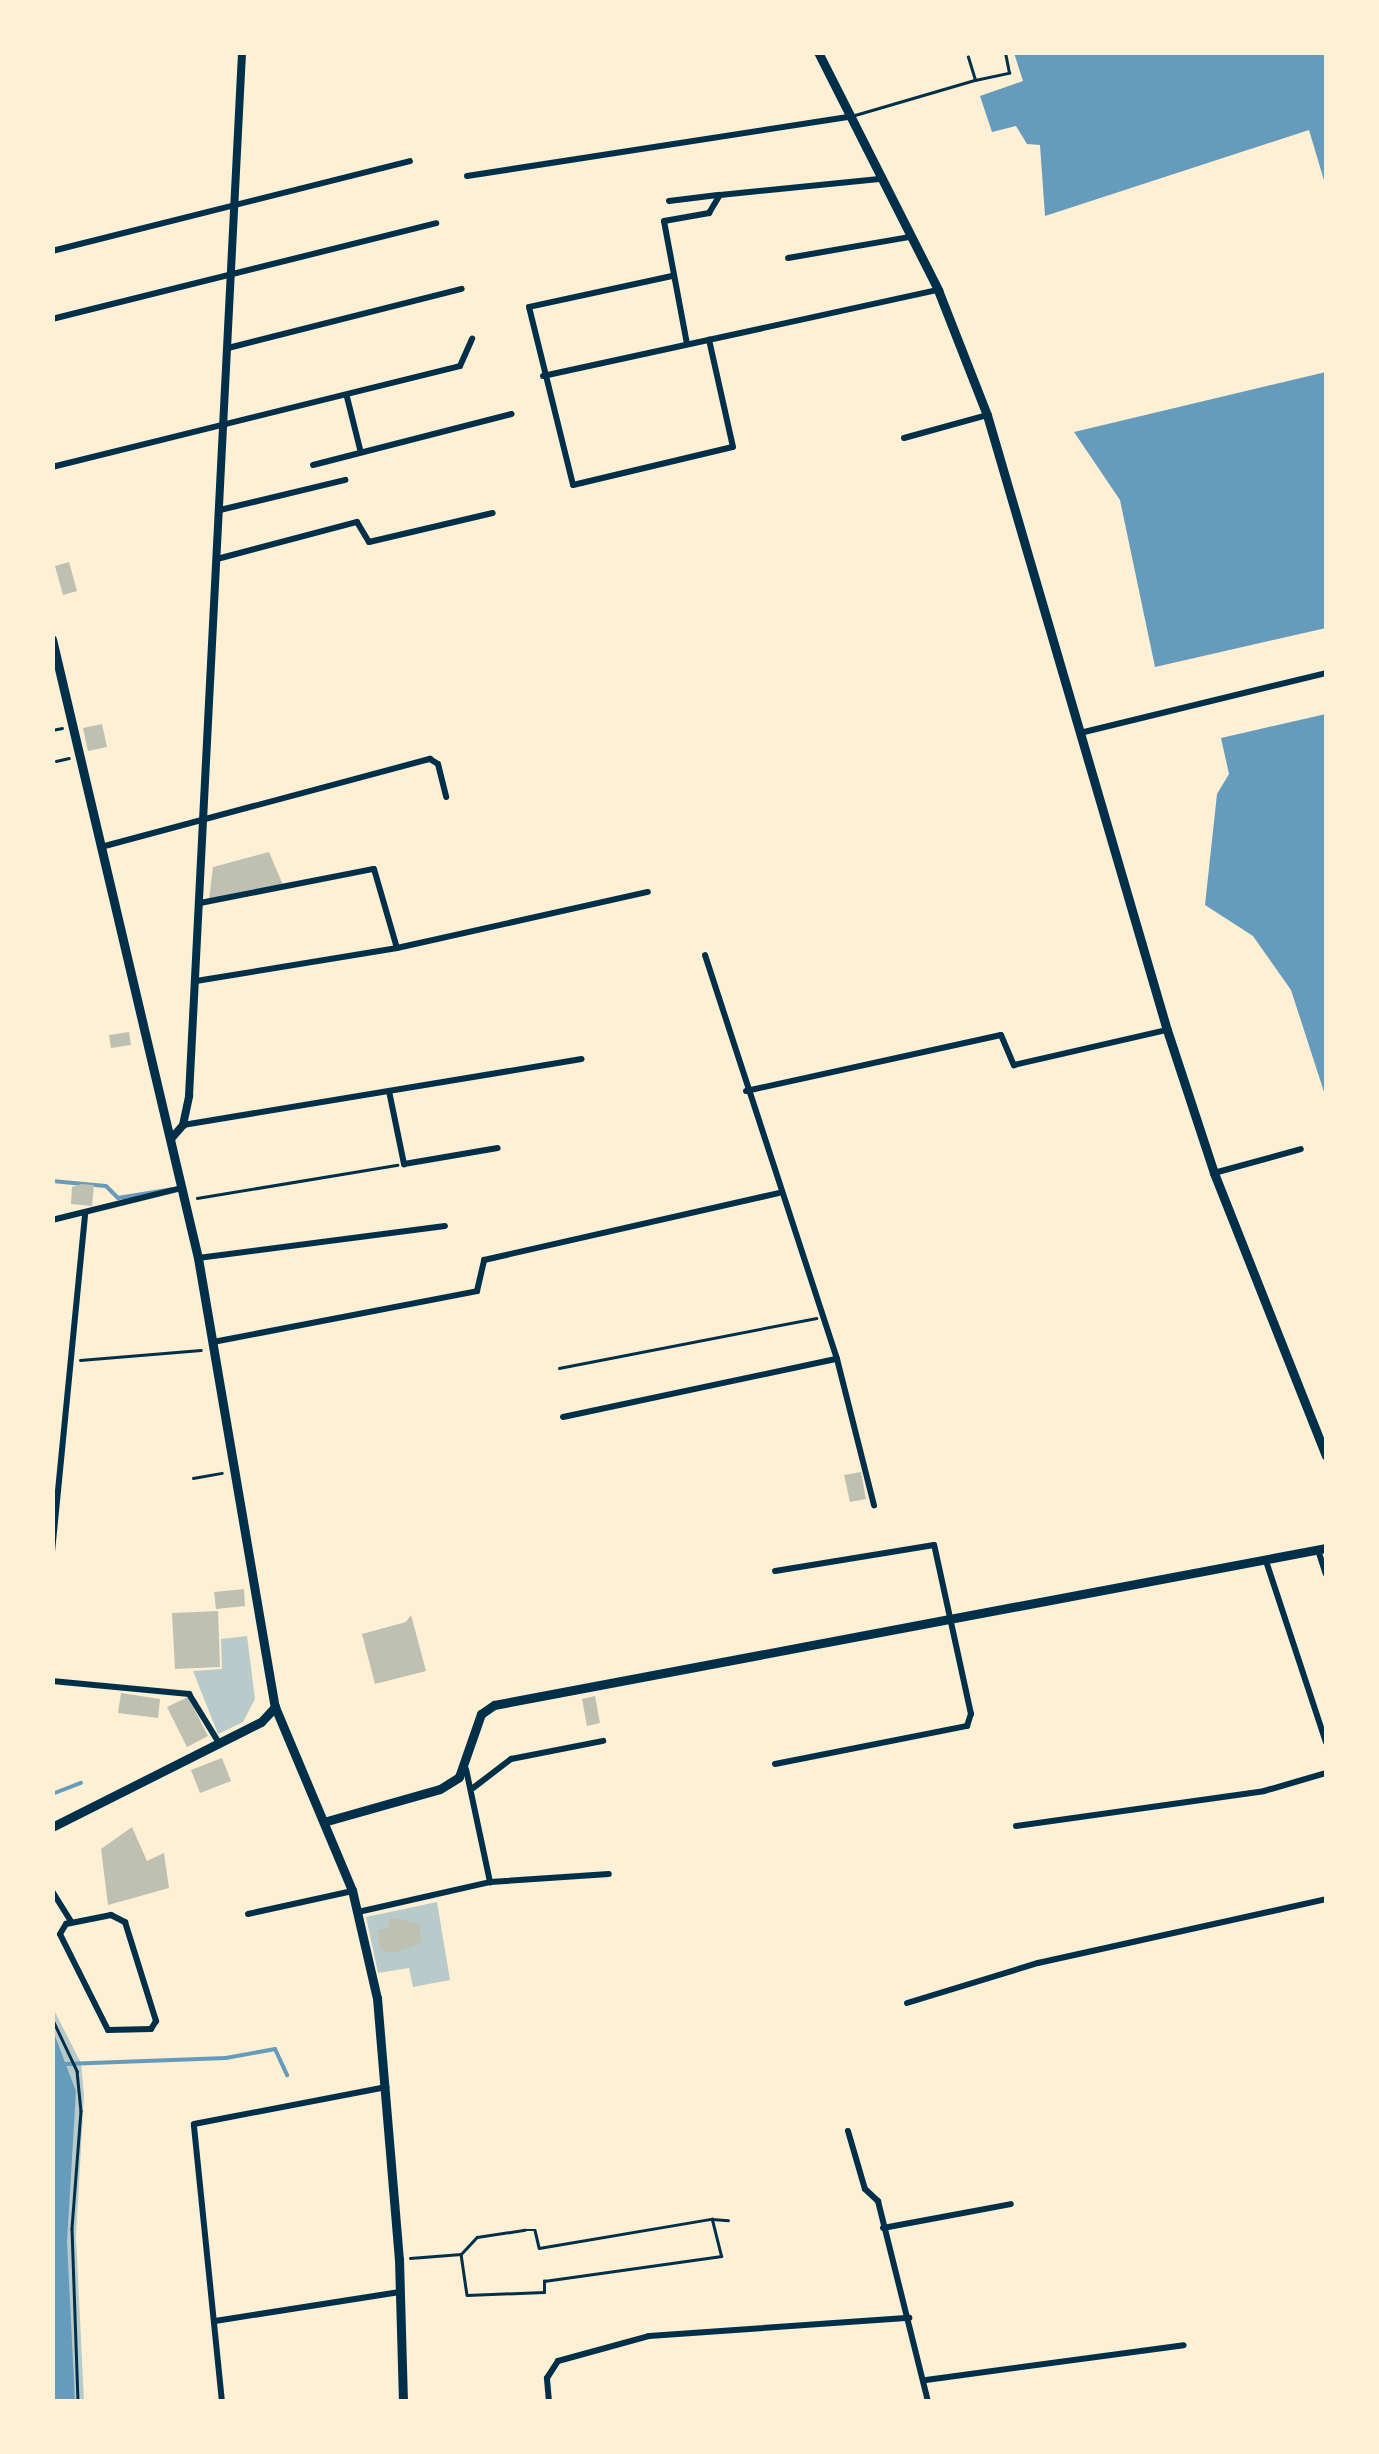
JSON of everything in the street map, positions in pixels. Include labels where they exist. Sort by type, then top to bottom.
[{"type":"main road","points":[[818,52],[938,290],[988,415],[1166,1030],[1214,1174],[1326,1456]]},
{"type":"main road","points":[[52,639],[186,1200],[275,1707],[328,1821],[358,1912],[387,2087],[399,2259],[403,2402]]},
{"type":"main road","points":[[328,1821],[440,1789],[466,1769],[475,1728],[494,1705],[1322,1550]]},
{"type":"main road","points":[[52,1827],[268,1718],[275,1707]]},
{"type":"street","points":[[170,1139],[183,1125],[196,981],[242,52]]},
{"type":"street","points":[[467,176],[848,117]]},
{"type":"street","points":[[52,251],[410,161]]},
{"type":"street","points":[[670,200],[879,179]]},
{"type":"street","points":[[686,344],[663,223],[709,213],[720,194]]},
{"type":"street","points":[[52,318],[436,224]]},
{"type":"street","points":[[788,258],[910,236]]},
{"type":"street","points":[[672,276],[530,305],[543,376],[570,480],[577,485],[733,447],[709,340]]},
{"type":"street","points":[[228,348],[462,289]]},
{"type":"street","points":[[543,376],[938,290]]},
{"type":"street","points":[[52,467],[460,366],[472,339]]},
{"type":"street","points":[[347,397],[360,450]]},
{"type":"street","points":[[312,465],[512,414]]},
{"type":"street","points":[[904,438],[988,415]]},
{"type":"street","points":[[220,510],[345,480]]},
{"type":"street","points":[[217,559],[357,522],[369,542],[492,513]]},
{"type":"street","points":[[1079,734],[1326,674]]},
{"type":"street","points":[[101,847],[430,759],[438,764],[446,797]]},
{"type":"street","points":[[200,903],[374,868],[397,948]]},
{"type":"street","points":[[196,981],[397,948],[648,892]]},
{"type":"street","points":[[705,956],[778,1193],[837,1359],[874,1505]]},
{"type":"street","points":[[746,1091],[1001,1035],[1014,1065],[1166,1030]]},
{"type":"street","points":[[183,1125],[582,1059]]},
{"type":"street","points":[[389,1091],[404,1164],[498,1148]]},
{"type":"street","points":[[1214,1174],[1302,1150]]},
{"type":"street","points":[[53,1220],[183,1188]]},
{"type":"street","points":[[212,1346],[478,1292],[484,1260],[778,1193]]},
{"type":"street","points":[[52,1552],[85,1214]]},
{"type":"street","points":[[198,1258],[444,1226]]},
{"type":"street","points":[[563,1417],[837,1359]]},
{"type":"street","points":[[775,1570],[934,1545],[971,1714],[966,1726],[775,1764]]},
{"type":"street","points":[[1322,1550],[1326,1574]]},
{"type":"street","points":[[1266,1560],[1326,1742]]},
{"type":"street","points":[[52,1681],[184,1692],[196,1700],[219,1743]]},
{"type":"street","points":[[474,1788],[492,1767],[511,1759],[603,1742]]},
{"type":"street","points":[[466,1769],[474,1788],[490,1882]]},
{"type":"street","points":[[1016,1826],[1264,1791],[1326,1773]]},
{"type":"street","points":[[358,1912],[490,1882],[609,1874]]},
{"type":"street","points":[[52,1891],[71,1922]]},
{"type":"street","points":[[248,1914],[352,1891]]},
{"type":"street","points":[[906,2004],[1038,1963],[1326,1899]]},
{"type":"street","points":[[123,1918],[154,2028],[108,2030],[60,1934],[71,1922],[123,1918]]},
{"type":"street","points":[[222,2402],[194,2124],[387,2087]]},
{"type":"street","points":[[848,2132],[865,2189],[878,2201],[926,2380],[928,2402]]},
{"type":"street","points":[[883,2228],[1010,2204]]},
{"type":"street","points":[[214,2321],[400,2292]]},
{"type":"street","points":[[550,2402],[546,2378],[558,2361],[649,2336],[909,2318]]},
{"type":"street","points":[[926,2380],[1184,2346]]},
{"type":"lane","points":[[848,117],[1010,73],[1006,52]]},
{"type":"lane","points":[[968,57],[975,80]]},
{"type":"path","points":[[56,761],[80,756]]},
{"type":"path","points":[[186,1200],[404,1164]]},
{"type":"path","points":[[559,1368],[822,1317]]},
{"type":"path","points":[[73,1360],[212,1346]]},
{"type":"path","points":[[192,1478],[234,1472]]},
{"type":"path","points":[[52,2018],[77,2072],[72,2263],[78,2402]]},
{"type":"path","points":[[399,2259],[462,2254],[477,2236],[535,2230],[540,2248],[712,2219],[728,2220]]},
{"type":"path","points":[[462,2254],[467,2295],[544,2292],[544,2281],[721,2256],[712,2219]]},
{"type":"shaded area","points":[[247,1636],[255,1699],[243,1722],[218,1734],[193,1671],[222,1669],[221,1639]]},
{"type":"shaded area","points":[[437,1902],[450,1980],[413,1987],[409,1968],[378,1973],[366,1917]]},
{"type":"shaded area","points":[[52,2006],[81,2063],[84,2095],[76,2236],[84,2401],[75,2401],[62,2237],[76,2091],[53,2030]]},
{"type":"water","points":[[1014,53],[1326,53],[1326,187],[1309,130],[1045,216],[1040,145],[1027,144],[1016,126],[992,132],[980,96],[1023,81]]},
{"type":"water","points":[[1326,372],[1326,628],[1155,667],[1120,500],[1074,432]]},
{"type":"water","points":[[1326,714],[1326,1098],[1291,990],[1253,936],[1205,905],[1217,794],[1229,774],[1221,738]]},
{"type":"water","points":[[53,2030],[76,2091],[67,2242],[75,2401],[53,2401]]},
{"type":"building","points":[[69,562],[77,591],[63,595],[55,566]]},
{"type":"building","points":[[102,724],[107,747],[88,751],[83,728]]},
{"type":"building","points":[[269,852],[283,885],[209,899],[213,867]]},
{"type":"building","points":[[129,1032],[131,1045],[111,1048],[109,1035]]},
{"type":"building","points":[[94,1185],[92,1206],[71,1204],[72,1187]]},
{"type":"building","points":[[861,1472],[866,1499],[850,1502],[844,1475]]},
{"type":"building","points":[[244,1589],[245,1606],[216,1609],[214,1592]]},
{"type":"building","points":[[218,1611],[220,1667],[175,1669],[172,1613]]},
{"type":"building","points":[[411,1615],[426,1671],[375,1684],[362,1634],[406,1622]]},
{"type":"building","points":[[121,1693],[160,1699],[158,1718],[118,1713]]},
{"type":"building","points":[[595,1696],[600,1723],[587,1726],[582,1699]]},
{"type":"building","points":[[188,1697],[208,1736],[187,1747],[167,1707]]},
{"type":"building","points":[[222,1758],[231,1781],[200,1793],[191,1770]]},
{"type":"building","points":[[132,1827],[147,1861],[164,1853],[169,1888],[108,1905],[101,1849]]},
{"type":"building","points":[[390,1917],[419,1924],[422,1943],[392,1953],[381,1950],[377,1930],[388,1928]]},
{"type":"waterway","points":[[52,1181],[106,1186],[118,1198],[173,1189]]},
{"type":"waterway","points":[[52,1794],[81,1783]]},
{"type":"waterway","points":[[65,2064],[226,2058],[275,2049],[287,2075]]}]
